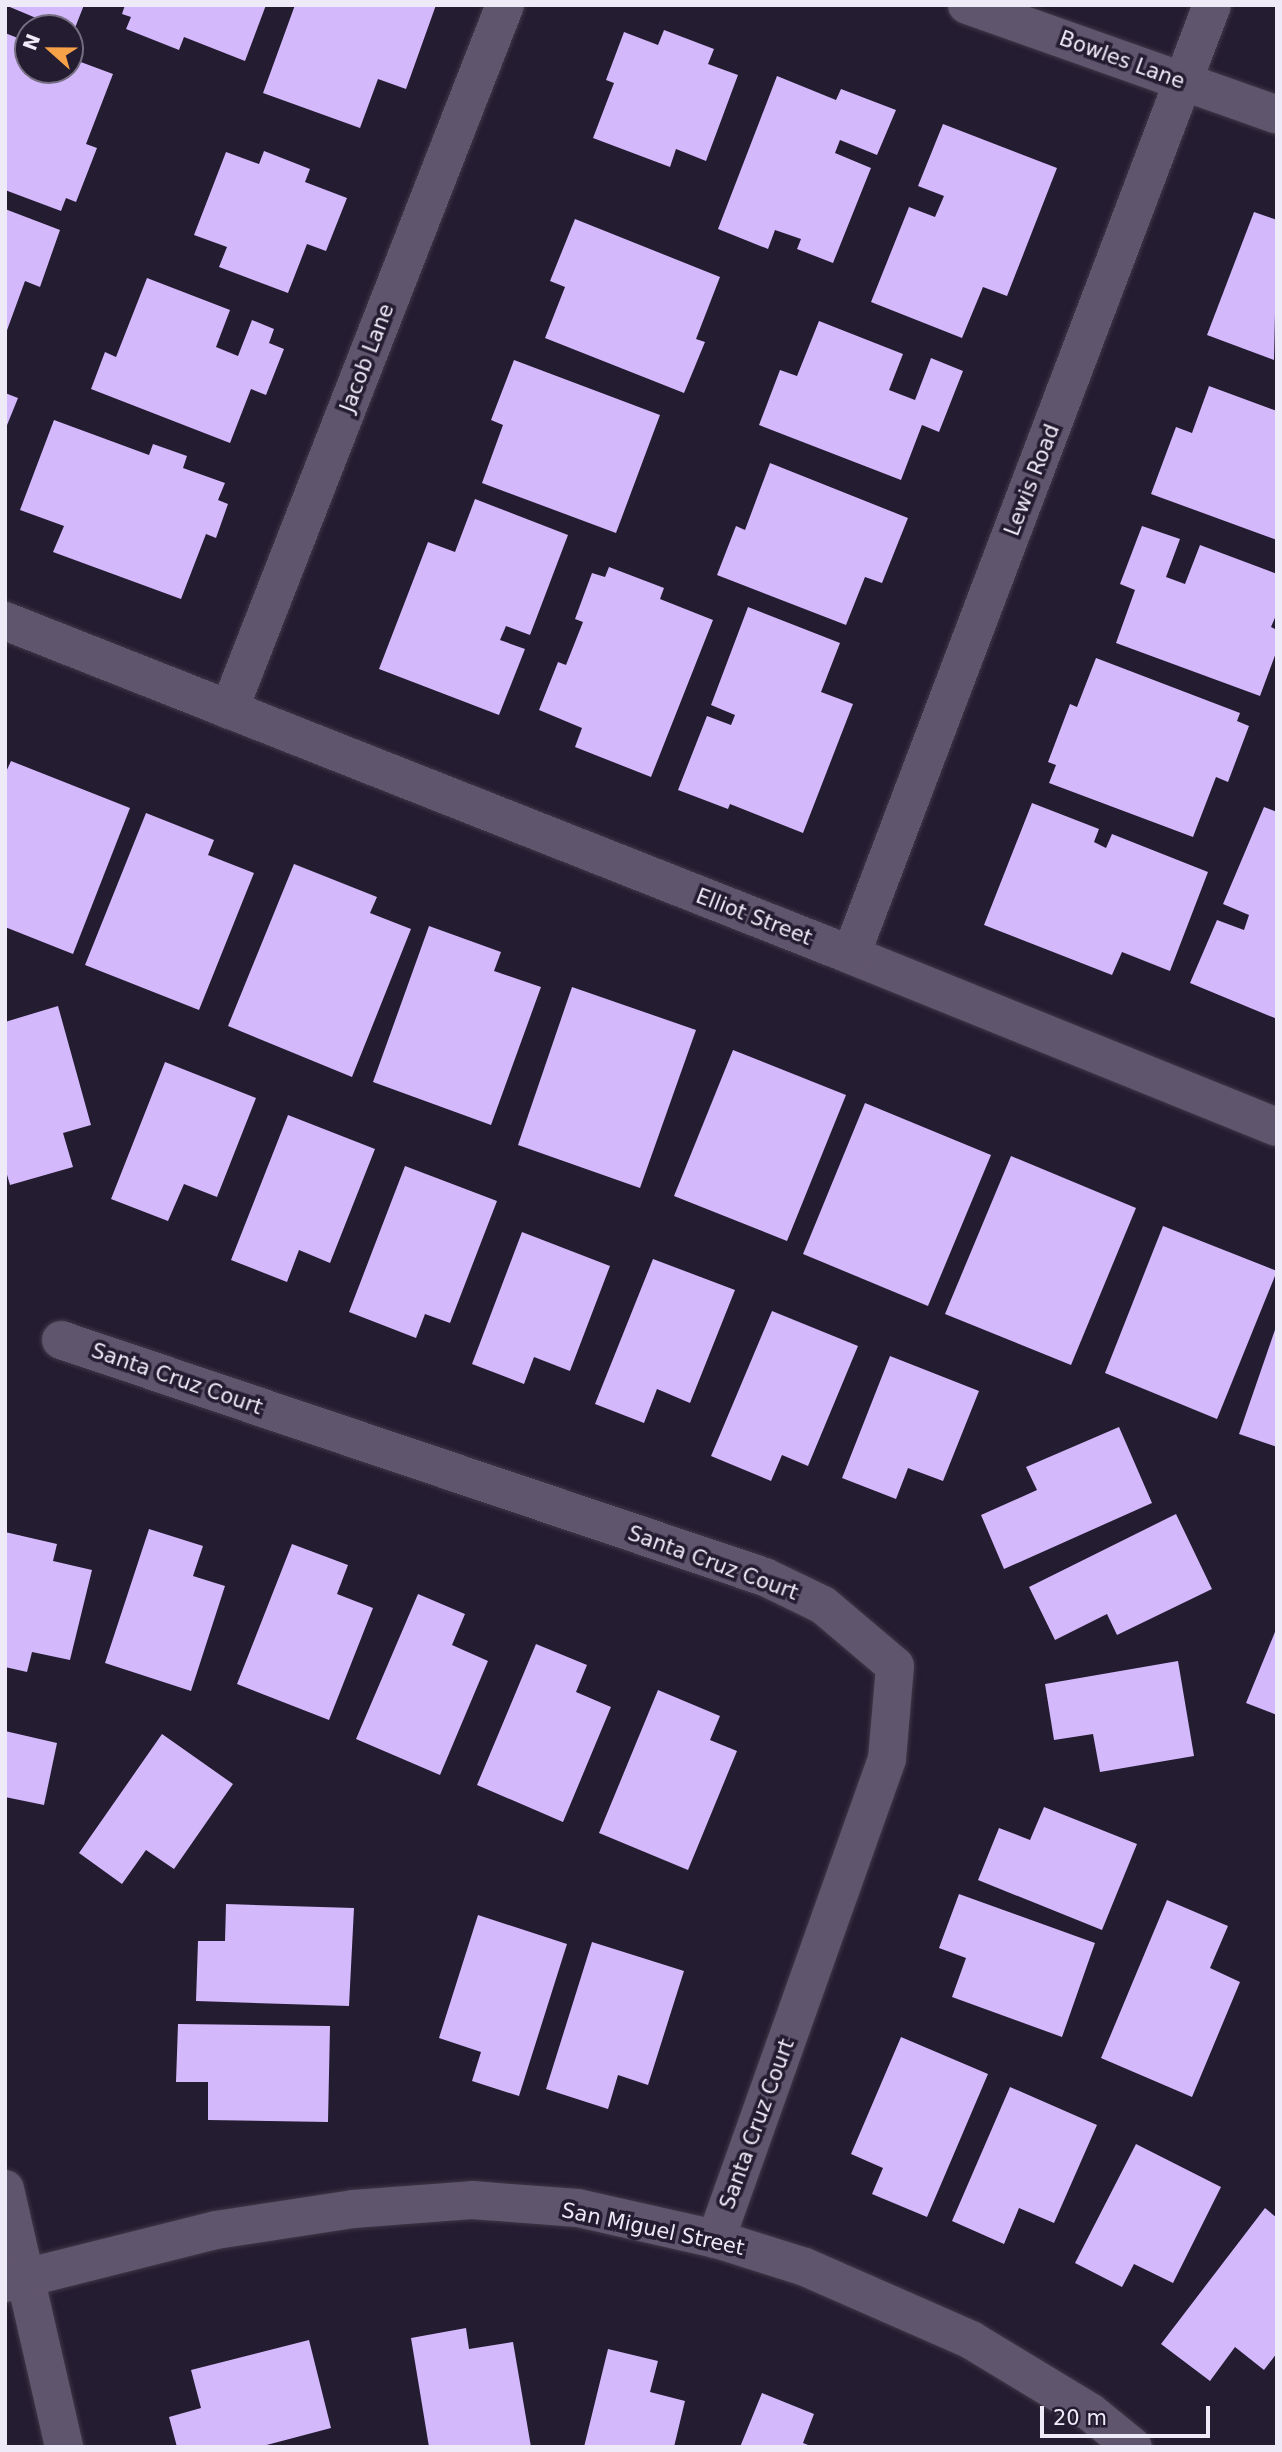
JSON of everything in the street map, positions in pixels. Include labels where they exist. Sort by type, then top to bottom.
[{"type":"street","name":"Jacob Lane","points":[[229,710],[505,5]]},
{"type":"street","name":"Bowles Lane","points":[[967,5],[1277,114]]},
{"type":"street","name":"Lewis Road","points":[[852,955],[1212,5]]},
{"type":"street","name":"Elliot Street","points":[[5,621],[852,955],[1277,1127]]},
{"type":"street","name":"Santa Cruz Court","points":[[61,1340],[765,1577],[823,1605],[895,1666],[887,1759],[716,2239]]},
{"type":"street","points":[[5,2189],[14,2280],[64,2447]]},
{"type":"street","name":"San Miguel Street","points":[[14,2280],[216,2230],[353,2208],[472,2200],[578,2208],[716,2239],[805,2267],[971,2340],[1090,2412],[1133,2447]]},
{"type":"building","points":[[5,5],[84,5],[80,14],[27,14]]},
{"type":"building","points":[[125,5],[266,5],[245,61],[184,37],[179,50],[126,29],[131,17],[122,14]]},
{"type":"building","points":[[295,5],[436,5],[406,89],[378,79],[360,128],[263,93]]},
{"type":"building","points":[[664,30],[714,49],[708,64],[738,75],[706,161],[676,149],[670,167],[593,138],[614,83],[606,80],[624,32],[658,45]]},
{"type":"building","points":[[5,33],[14,37],[14,84],[84,84],[84,63],[113,74],[86,144],[97,148],[76,202],[66,198],[61,211],[5,190]]},
{"type":"building","points":[[777,76],[836,100],[841,89],[896,110],[877,155],[840,140],[835,153],[871,168],[833,263],[797,249],[801,239],[775,230],[768,249],[718,229]]},
{"type":"building","points":[[943,124],[1057,168],[1007,296],[983,287],[962,338],[871,302],[909,207],[935,217],[944,196],[918,186]]},
{"type":"building","points":[[264,151],[310,169],[305,182],[347,198],[326,251],[307,244],[288,293],[219,267],[227,247],[194,235],[226,152],[259,164]]},
{"type":"building","points":[[5,209],[60,230],[40,287],[25,281],[6,333]]},
{"type":"building","points":[[1254,212],[1277,220],[1274,360],[1207,335]]},
{"type":"building","points":[[575,219],[720,277],[696,339],[705,342],[684,393],[545,338],[565,287],[550,281]]},
{"type":"building","points":[[147,278],[230,310],[216,347],[238,356],[252,320],[274,329],[269,343],[284,349],[266,395],[251,389],[230,443],[91,389],[105,352],[116,357]]},
{"type":"building","points":[[819,321],[903,354],[889,390],[915,400],[931,358],[963,371],[939,432],[922,425],[901,480],[759,425],[780,370],[797,376]]},
{"type":"building","points":[[514,360],[660,415],[616,533],[482,483],[503,425],[491,420]]},
{"type":"building","points":[[1209,386],[1277,411],[1277,540],[1151,494],[1176,427],[1192,433]]},
{"type":"building","points":[[5,393],[18,398],[5,430]]},
{"type":"building","points":[[54,420],[149,455],[153,444],[187,456],[183,468],[225,483],[218,500],[228,504],[216,538],[206,534],[181,599],[53,552],[64,526],[20,510]]},
{"type":"building","points":[[770,463],[908,518],[882,583],[865,577],[846,625],[717,575],[736,526],[745,530]]},
{"type":"building","points":[[475,499],[568,535],[530,635],[506,626],[500,640],[525,649],[499,715],[379,669],[428,542],[455,552]]},
{"type":"building","points":[[1142,526],[1180,539],[1166,577],[1185,584],[1200,545],[1277,574],[1277,613],[1271,627],[1277,630],[1277,650],[1260,696],[1116,643],[1135,590],[1120,584]]},
{"type":"building","points":[[609,567],[664,588],[660,599],[713,620],[651,777],[575,747],[582,728],[539,710],[558,662],[566,665],[583,622],[575,619],[592,573],[605,577]]},
{"type":"building","points":[[748,607],[840,643],[821,692],[853,704],[803,833],[730,804],[728,809],[678,790],[707,716],[731,725],[735,715],[711,705]]},
{"type":"building","points":[[1096,658],[1240,713],[1237,721],[1249,726],[1228,782],[1216,777],[1193,837],[1049,783],[1056,765],[1048,762],[1070,704],[1077,707]]},
{"type":"building","points":[[11,761],[130,808],[73,954],[5,927],[5,774]]},
{"type":"building","points":[[1032,803],[1099,829],[1094,842],[1106,848],[1112,834],[1208,872],[1170,971],[1122,952],[1112,975],[984,925]]},
{"type":"building","points":[[1264,807],[1277,812],[1277,1019],[1190,983],[1217,920],[1244,930],[1249,915],[1223,904]]},
{"type":"building","points":[[146,813],[214,840],[208,855],[254,873],[199,1010],[85,965]]},
{"type":"building","points":[[294,864],[377,897],[370,913],[411,929],[352,1077],[228,1026]]},
{"type":"building","points":[[429,926],[501,952],[494,971],[541,987],[491,1125],[373,1082]]},
{"type":"building","points":[[572,987],[696,1030],[640,1188],[518,1145]]},
{"type":"building","points":[[58,1006],[91,1125],[63,1133],[73,1167],[10,1185],[5,1168],[5,1022]]},
{"type":"building","points":[[733,1050],[846,1095],[787,1241],[674,1196]]},
{"type":"building","points":[[165,1062],[256,1098],[217,1197],[184,1184],[168,1221],[111,1199]]},
{"type":"building","points":[[865,1103],[991,1155],[928,1306],[803,1254]]},
{"type":"building","points":[[288,1115],[375,1149],[330,1263],[299,1250],[287,1282],[231,1260]]},
{"type":"building","points":[[1011,1156],[1136,1208],[1071,1365],[945,1314]]},
{"type":"building","points":[[405,1166],[497,1201],[450,1323],[425,1314],[416,1338],[349,1312]]},
{"type":"building","points":[[1163,1226],[1277,1271],[1217,1419],[1105,1373]]},
{"type":"building","points":[[522,1232],[610,1266],[570,1371],[534,1357],[524,1384],[472,1364]]},
{"type":"building","points":[[653,1259],[735,1290],[690,1403],[657,1389],[644,1423],[595,1404]]},
{"type":"building","points":[[772,1311],[858,1346],[808,1466],[782,1455],[771,1481],[711,1456]]},
{"type":"building","points":[[1277,1327],[1277,1447],[1239,1434]]},
{"type":"building","points":[[890,1356],[979,1391],[943,1481],[908,1468],[896,1499],[842,1478]]},
{"type":"building","points":[[1119,1427],[1152,1503],[1004,1569],[981,1515],[1037,1490],[1026,1467]]},
{"type":"building","points":[[1176,1514],[1212,1589],[1117,1635],[1107,1614],[1055,1640],[1029,1587]]},
{"type":"building","points":[[149,1529],[203,1546],[193,1576],[225,1586],[191,1691],[105,1663]]},
{"type":"building","points":[[5,1532],[57,1544],[53,1561],[92,1570],[70,1660],[32,1652],[27,1672],[5,1667]]},
{"type":"building","points":[[292,1544],[348,1565],[337,1594],[373,1608],[329,1720],[237,1684]]},
{"type":"building","points":[[418,1594],[465,1614],[452,1645],[488,1661],[440,1775],[356,1739]]},
{"type":"building","points":[[1277,1627],[1277,1715],[1246,1703]]},
{"type":"building","points":[[536,1644],[587,1665],[576,1692],[611,1707],[563,1822],[477,1785]]},
{"type":"building","points":[[1178,1661],[1194,1756],[1100,1772],[1093,1734],[1054,1740],[1045,1684]]},
{"type":"building","points":[[658,1690],[720,1716],[710,1740],[737,1751],[688,1870],[599,1833]]},
{"type":"building","points":[[5,1731],[57,1743],[44,1805],[5,1797]]},
{"type":"building","points":[[162,1734],[233,1784],[174,1869],[146,1850],[122,1884],[79,1853]]},
{"type":"building","points":[[1044,1807],[1137,1844],[1102,1930],[978,1880],[999,1828],[1030,1840]]},
{"type":"building","points":[[959,1894],[1095,1943],[1062,2037],[952,1997],[966,1958],[939,1948]]},
{"type":"building","points":[[1167,1900],[1228,1926],[1210,1968],[1240,1982],[1192,2097],[1101,2058]]},
{"type":"building","points":[[226,1904],[354,1908],[349,2006],[196,2001],[198,1941],[225,1941]]},
{"type":"building","points":[[478,1915],[567,1944],[519,2096],[472,2081],[481,2052],[439,2038]]},
{"type":"building","points":[[592,1942],[684,1971],[648,2085],[618,2075],[608,2109],[546,2089]]},
{"type":"building","points":[[178,2024],[330,2026],[328,2122],[208,2120],[208,2082],[176,2082]]},
{"type":"building","points":[[901,2037],[988,2074],[927,2217],[872,2194],[883,2168],[851,2154]]},
{"type":"building","points":[[1010,2087],[1097,2125],[1054,2223],[1019,2208],[1004,2244],[952,2221]]},
{"type":"building","points":[[1136,2144],[1221,2187],[1173,2283],[1134,2264],[1122,2287],[1075,2263]]},
{"type":"building","points":[[1265,2208],[1277,2218],[1277,2353],[1264,2370],[1235,2347],[1210,2381],[1161,2344]]},
{"type":"building","points":[[466,2328],[469,2349],[513,2342],[531,2447],[429,2447],[411,2338]]},
{"type":"building","points":[[309,2340],[331,2428],[259,2447],[177,2447],[169,2417],[201,2408],[191,2370]]},
{"type":"building","points":[[608,2349],[658,2361],[650,2392],[685,2401],[674,2447],[584,2447]]},
{"type":"building","points":[[762,2393],[814,2414],[803,2443],[813,2447],[740,2447]]}]
